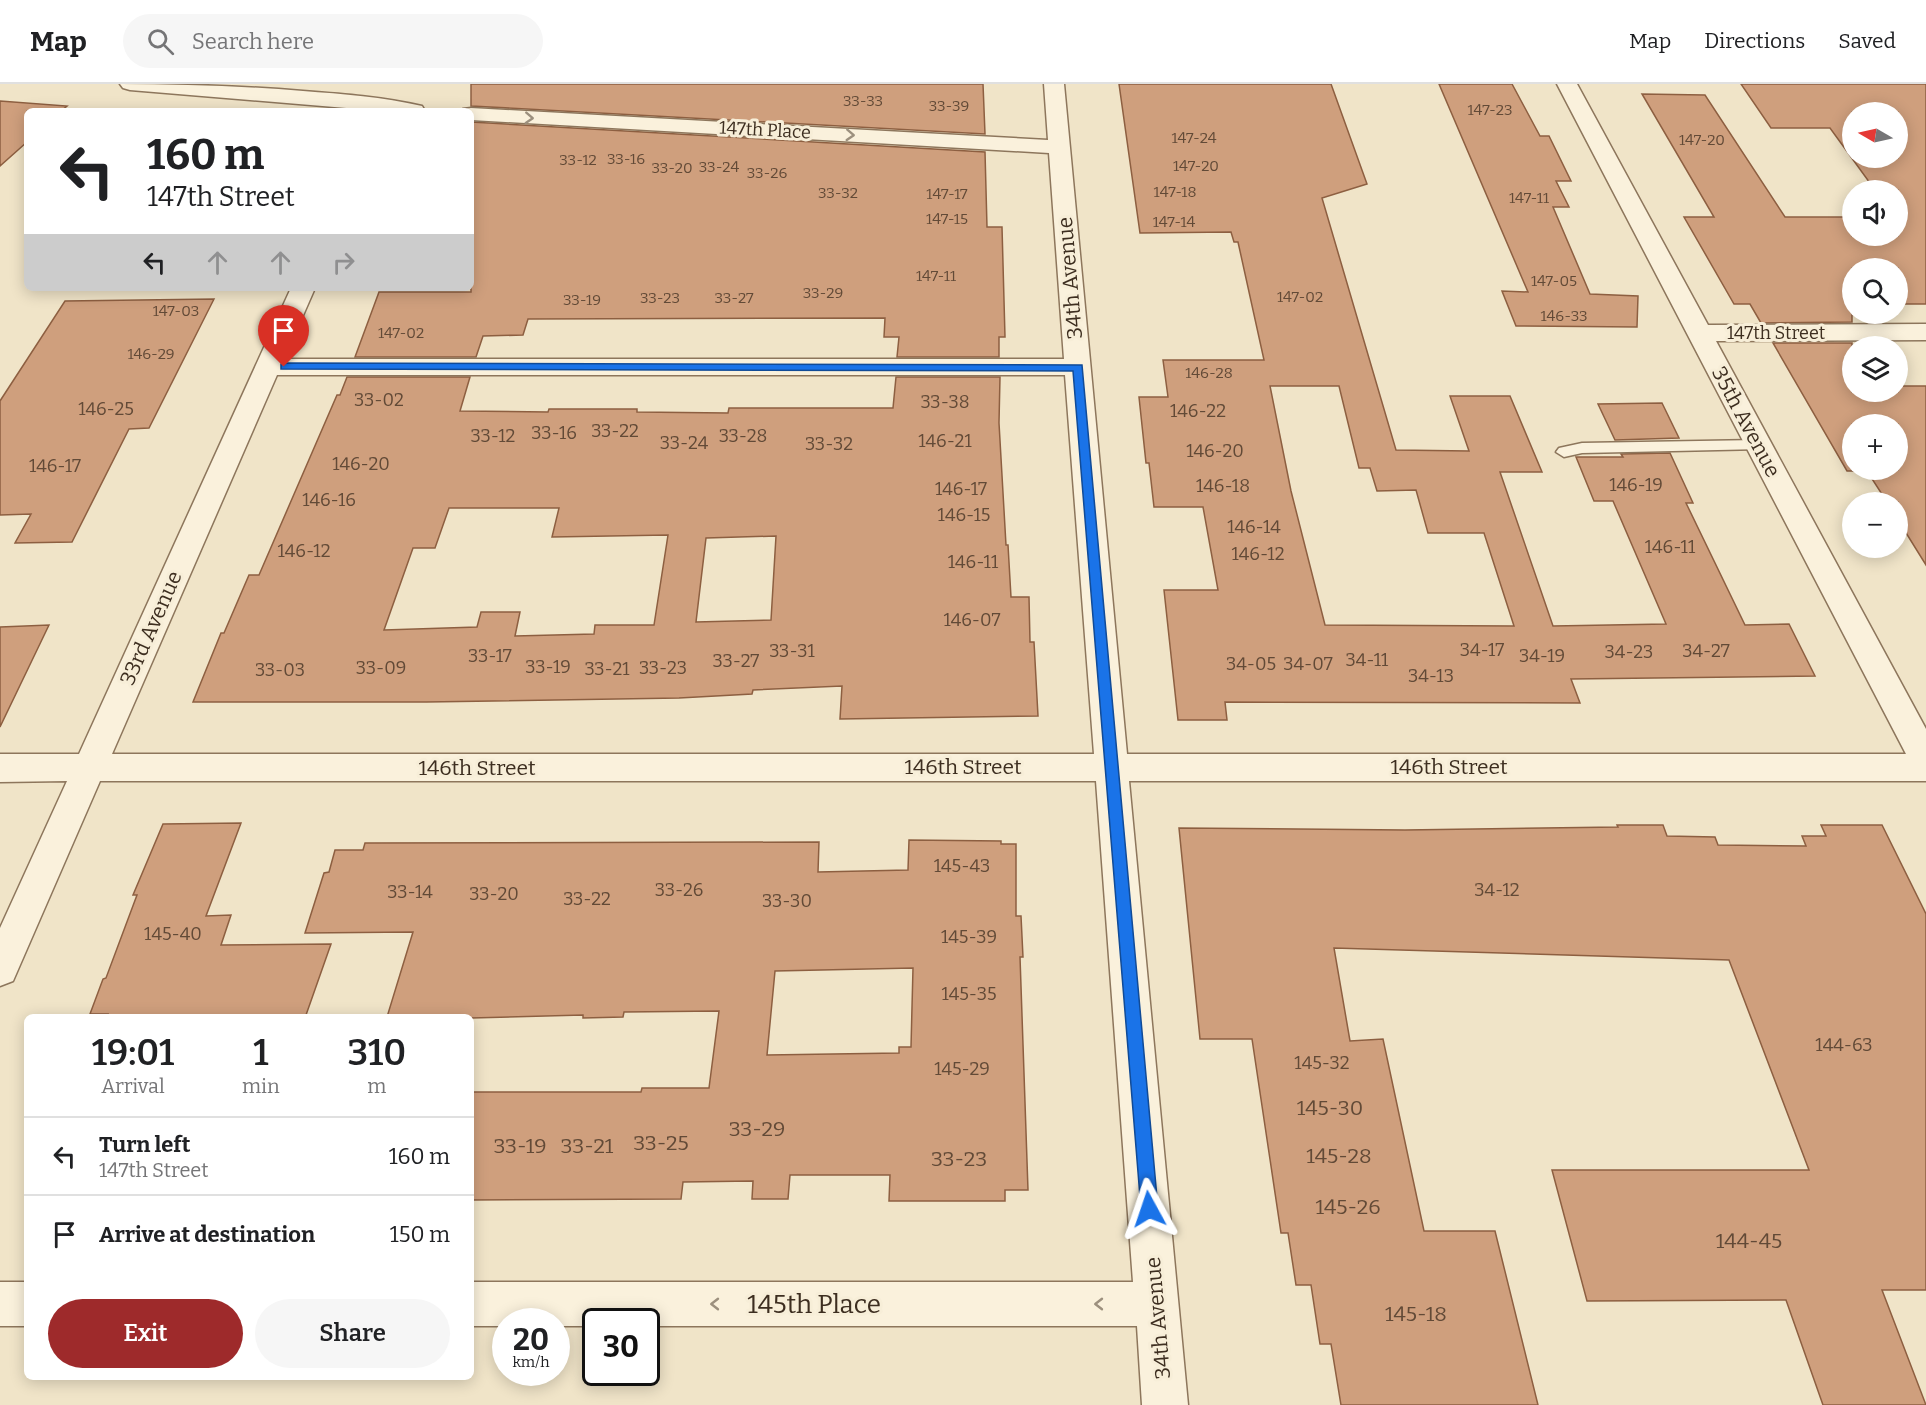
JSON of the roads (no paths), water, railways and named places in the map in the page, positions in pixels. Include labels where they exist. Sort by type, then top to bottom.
[{"type":"street","points":[[130,84],[384,108],[395,84]]},
{"type":"street","name":"34th Avenue","points":[[1054,84],[1165,1405]]},
{"type":"street","name":"35th Avenue","points":[[1566,84],[1926,760]]},
{"type":"street","name":"147th Place","points":[[474,114],[1058,147]]},
{"type":"street","name":"33rd Avenue","points":[[0,969],[302,291]]},
{"type":"street","name":"147th Street","points":[[1699,333],[1926,332]]},
{"type":"street","points":[[267,367],[1078,367]]},
{"type":"street","name":"146th Street","points":[[0,768],[1926,766]]},
{"type":"street","points":[[0,1304],[24,1304]]},
{"type":"street","name":"145th Place","points":[[474,1304],[1157,1304]]},
{"type":"lane","points":[[1564,453],[1582,448],[1758,444]]}]
